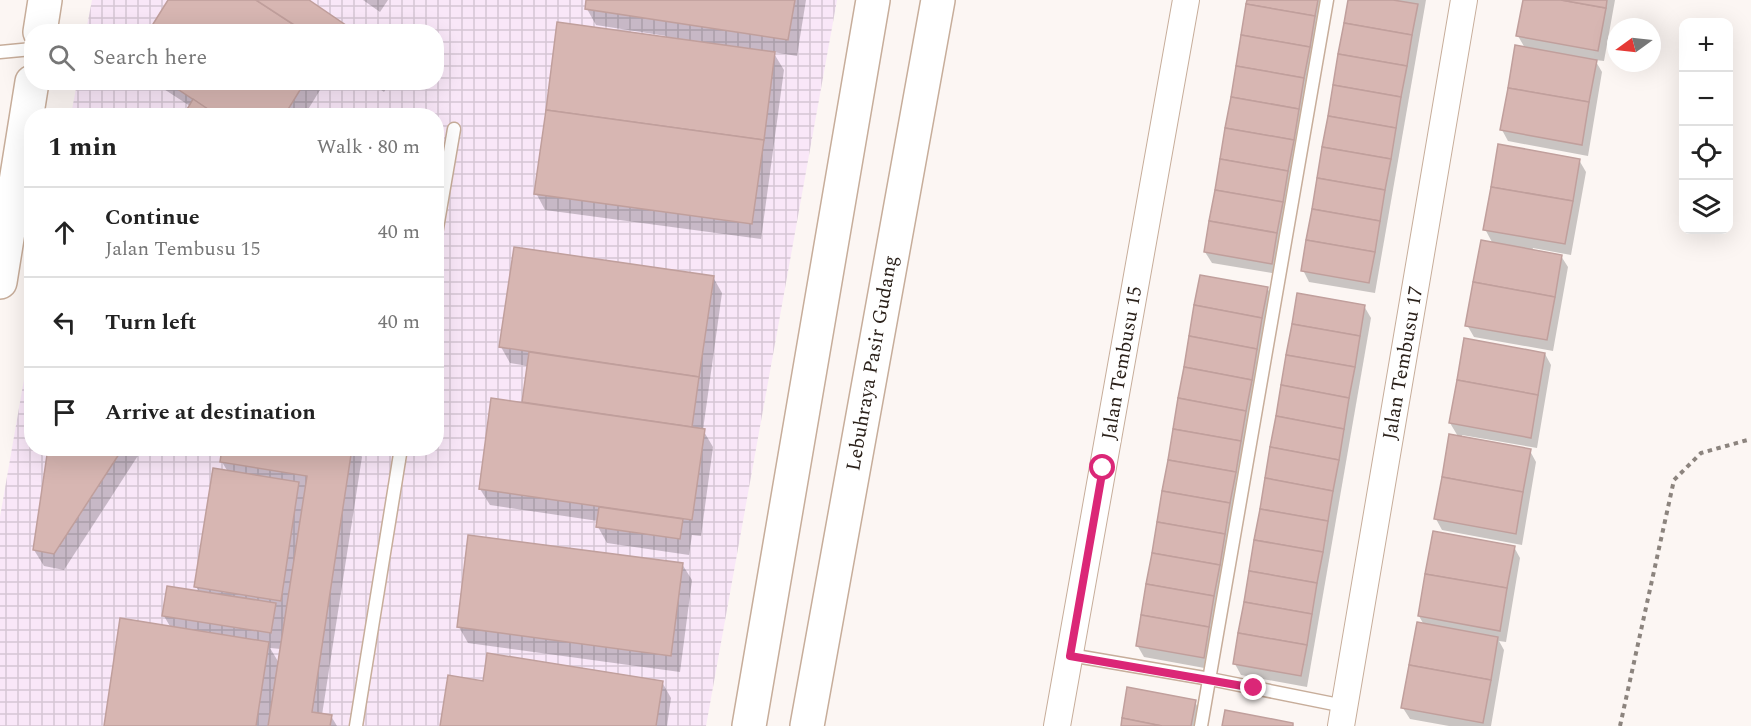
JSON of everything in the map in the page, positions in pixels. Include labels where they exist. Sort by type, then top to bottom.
[{"type":"main road","points":[[41,24],[45,0]]},
{"type":"main road","points":[[748,726],[873,0]]},
{"type":"main road","name":"Lebuhraya Pasir Gudang","points":[[807,726],[938,0]]},
{"type":"main road","points":[[28,108],[31,90]]},
{"type":"main road","points":[[0,282],[24,132]]},
{"type":"street","name":"Jalan Tembusu 15","points":[[1057,726],[1186,0]]},
{"type":"street","name":"Jalan Tembusu 17","points":[[1343,716],[1464,0]]},
{"type":"lane","points":[[1202,726],[1327,0]]},
{"type":"lane","points":[[0,52],[24,50]]},
{"type":"lane","points":[[444,187],[454,129]]},
{"type":"lane","points":[[356,726],[400,456]]},
{"type":"lane","points":[[1070,656],[1209,679],[1343,716]]},
{"type":"path","points":[[1620,726],[1674,480],[1701,453],[1751,439]]},
{"type":"shaded area","points":[[92,0],[837,0],[706,726],[0,726],[0,517],[24,379],[24,456],[444,456],[444,108],[72,108],[76,90],[444,90],[444,24],[87,24]]},
{"type":"building","points":[[168,0],[256,0],[293,24],[153,24]]},
{"type":"building","points":[[256,0],[309,0],[344,24],[293,24]]},
{"type":"building","points":[[586,0],[795,0],[788,40],[585,9]]},
{"type":"building","points":[[1247,0],[1318,0],[1315,16],[1246,4]]},
{"type":"building","points":[[1348,0],[1393,0],[1418,4],[1412,35],[1344,23]]},
{"type":"building","points":[[1523,0],[1561,0],[1606,8],[1598,51],[1516,36]]},
{"type":"building","points":[[1561,0],[1607,0],[1606,8]]},
{"type":"building","points":[[1246,4],[1315,16],[1310,47],[1241,35]]},
{"type":"building","points":[[557,22],[775,52],[764,140],[546,110]]},
{"type":"building","points":[[1344,23],[1412,35],[1407,66],[1338,54]]},
{"type":"building","points":[[1241,35],[1310,47],[1304,78],[1236,66]]},
{"type":"building","points":[[1515,45],[1597,60],[1589,102],[1508,88]]},
{"type":"building","points":[[1338,54],[1407,66],[1401,97],[1333,85]]},
{"type":"building","points":[[1236,66],[1304,78],[1299,109],[1231,97]]},
{"type":"building","points":[[1333,85],[1401,97],[1396,128],[1328,116]]},
{"type":"building","points":[[1508,88],[1589,102],[1582,145],[1500,130]]},
{"type":"building","points":[[179,90],[300,90],[289,108],[206,108]]},
{"type":"building","points":[[1231,97],[1299,109],[1294,140],[1225,128]]},
{"type":"building","points":[[193,99],[206,108],[188,108]]},
{"type":"building","points":[[546,110],[764,140],[752,224],[534,194]]},
{"type":"building","points":[[1328,116],[1396,128],[1391,159],[1322,147]]},
{"type":"building","points":[[1225,128],[1294,140],[1288,171],[1220,159]]},
{"type":"building","points":[[1498,144],[1580,159],[1573,201],[1491,187]]},
{"type":"building","points":[[1322,147],[1391,159],[1385,190],[1317,178]]},
{"type":"building","points":[[1220,159],[1288,171],[1283,202],[1215,190]]},
{"type":"building","points":[[1317,178],[1385,190],[1380,221],[1312,209]]},
{"type":"building","points":[[1491,187],[1573,201],[1565,244],[1483,230]]},
{"type":"building","points":[[1215,190],[1283,202],[1277,233],[1209,221]]},
{"type":"building","points":[[1312,209],[1380,221],[1375,252],[1306,240]]},
{"type":"building","points":[[1209,221],[1277,233],[1272,264],[1204,252]]},
{"type":"building","points":[[1306,240],[1375,252],[1369,283],[1301,271]]},
{"type":"building","points":[[1481,240],[1562,255],[1555,297],[1473,282]]},
{"type":"building","points":[[514,247],[714,276],[699,377],[499,347]]},
{"type":"building","points":[[1200,275],[1268,287],[1262,318],[1194,305]]},
{"type":"building","points":[[1473,282],[1555,297],[1547,340],[1465,326]]},
{"type":"building","points":[[1297,293],[1365,305],[1360,336],[1292,324]]},
{"type":"building","points":[[1194,305],[1262,318],[1257,349],[1189,336]]},
{"type":"building","points":[[1292,324],[1360,336],[1355,367],[1286,355]]},
{"type":"building","points":[[1189,336],[1257,349],[1252,380],[1184,367]]},
{"type":"building","points":[[1464,338],[1545,353],[1538,395],[1457,380]]},
{"type":"building","points":[[529,352],[699,377],[692,427],[522,402]]},
{"type":"building","points":[[1286,355],[1355,367],[1349,398],[1281,385]]},
{"type":"building","points":[[1184,367],[1252,380],[1246,411],[1178,398]]},
{"type":"building","points":[[1457,380],[1538,395],[1531,438],[1449,423]]},
{"type":"building","points":[[1281,385],[1349,398],[1344,429],[1276,416]]},
{"type":"building","points":[[491,398],[705,429],[692,520],[479,489]]},
{"type":"building","points":[[1178,398],[1246,411],[1241,441],[1173,429]]},
{"type":"building","points":[[1276,416],[1344,429],[1339,460],[1270,447]]},
{"type":"building","points":[[1173,429],[1241,441],[1236,472],[1168,460]]},
{"type":"building","points":[[1449,434],[1531,449],[1523,492],[1442,477]]},
{"type":"building","points":[[1270,447],[1339,460],[1333,491],[1265,478]]},
{"type":"building","points":[[47,456],[118,456],[54,554],[33,550]]},
{"type":"building","points":[[221,456],[351,456],[312,712],[332,715],[330,726],[268,726],[307,476],[220,462]]},
{"type":"building","points":[[1168,460],[1236,472],[1230,503],[1162,491]]},
{"type":"building","points":[[213,468],[299,482],[281,601],[194,587]]},
{"type":"building","points":[[1442,477],[1523,492],[1516,534],[1434,519]]},
{"type":"building","points":[[1265,478],[1333,491],[1328,521],[1260,509]]},
{"type":"building","points":[[1162,491],[1230,503],[1225,534],[1157,522]]},
{"type":"building","points":[[599,507],[683,519],[680,539],[596,527]]},
{"type":"building","points":[[1260,509],[1328,521],[1323,552],[1254,540]]},
{"type":"building","points":[[1157,522],[1225,534],[1220,565],[1152,553]]},
{"type":"building","points":[[1433,531],[1515,546],[1507,588],[1425,574]]},
{"type":"building","points":[[468,535],[683,563],[671,656],[457,627]]},
{"type":"building","points":[[1254,540],[1323,552],[1317,583],[1249,571]]},
{"type":"building","points":[[1152,553],[1220,565],[1214,596],[1146,584]]},
{"type":"building","points":[[1249,571],[1317,583],[1312,614],[1244,602]]},
{"type":"building","points":[[1425,574],[1507,588],[1500,631],[1418,616]]},
{"type":"building","points":[[1146,584],[1214,596],[1209,627],[1141,615]]},
{"type":"building","points":[[167,586],[276,603],[271,633],[162,616]]},
{"type":"building","points":[[1244,602],[1312,614],[1307,645],[1238,633]]},
{"type":"building","points":[[1141,615],[1209,627],[1204,658],[1136,646]]},
{"type":"building","points":[[120,618],[269,642],[256,726],[104,726]]},
{"type":"building","points":[[1417,622],[1498,637],[1491,680],[1409,665]]},
{"type":"building","points":[[1238,633],[1307,645],[1301,676],[1233,664]]},
{"type":"building","points":[[487,653],[663,681],[656,726],[440,726],[448,675],[483,681]]},
{"type":"building","points":[[1409,665],[1491,680],[1483,723],[1401,708]]},
{"type":"building","points":[[1127,687],[1196,700],[1191,726],[1162,726],[1122,718]]},
{"type":"building","points":[[1225,710],[1293,723],[1293,726],[1222,726]]},
{"type":"building","points":[[1122,718],[1162,726],[1121,726]]},
{"type":"route","points":[[1103,468],[1070,656],[1254,688]]}]
